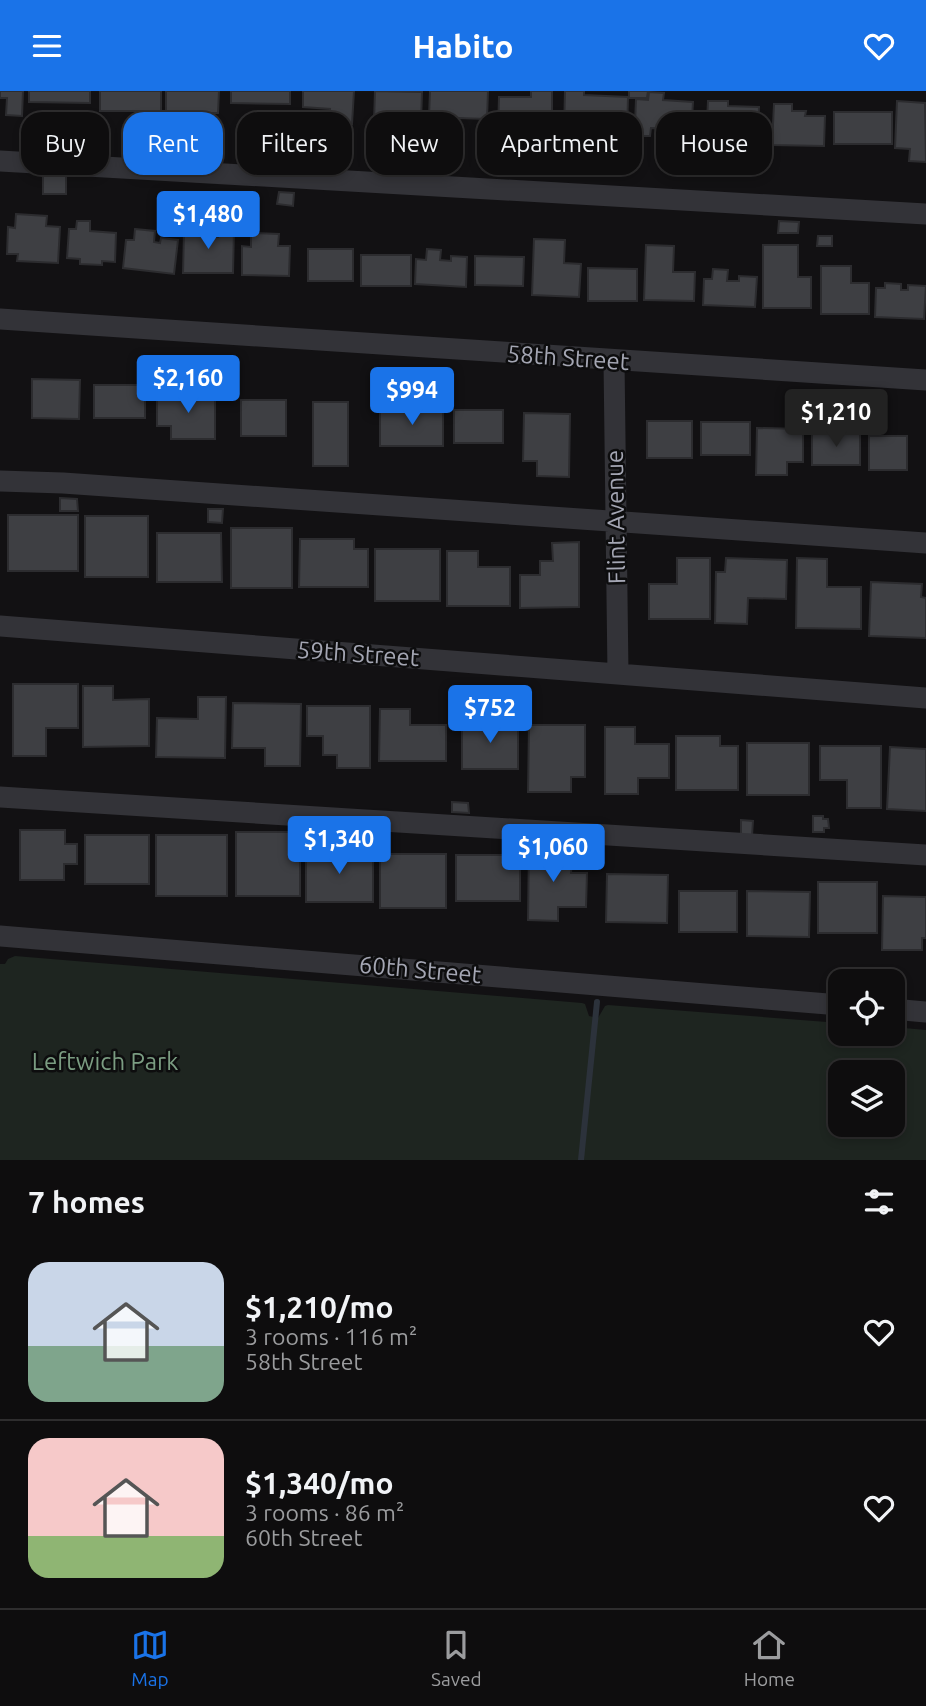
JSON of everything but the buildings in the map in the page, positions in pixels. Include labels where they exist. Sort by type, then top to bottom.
[{"type":"street","points":[[0,161],[926,214]]},
{"type":"street","name":"58th Street","points":[[0,319],[926,380]]},
{"type":"street","name":"Flint Avenue","points":[[614,361],[618,674]]},
{"type":"street","points":[[0,481],[63,483],[926,543]]},
{"type":"street","name":"59th Street","points":[[0,626],[926,698]]},
{"type":"street","points":[[0,797],[926,855]]},
{"type":"street","name":"60th Street","points":[[0,936],[828,1004]]},
{"type":"street","points":[[905,1010],[926,1012]]},
{"type":"green space","name":"Leftwich Park","points":[[15,956],[582,1003],[585,1004],[589,1016],[598,1018],[608,1005],[828,1022],[828,1046],[905,1046],[905,1028],[926,1030],[926,1160],[0,1160],[0,964],[5,964]]},
{"type":"waterway","points":[[581,1160],[597,1002]]}]
